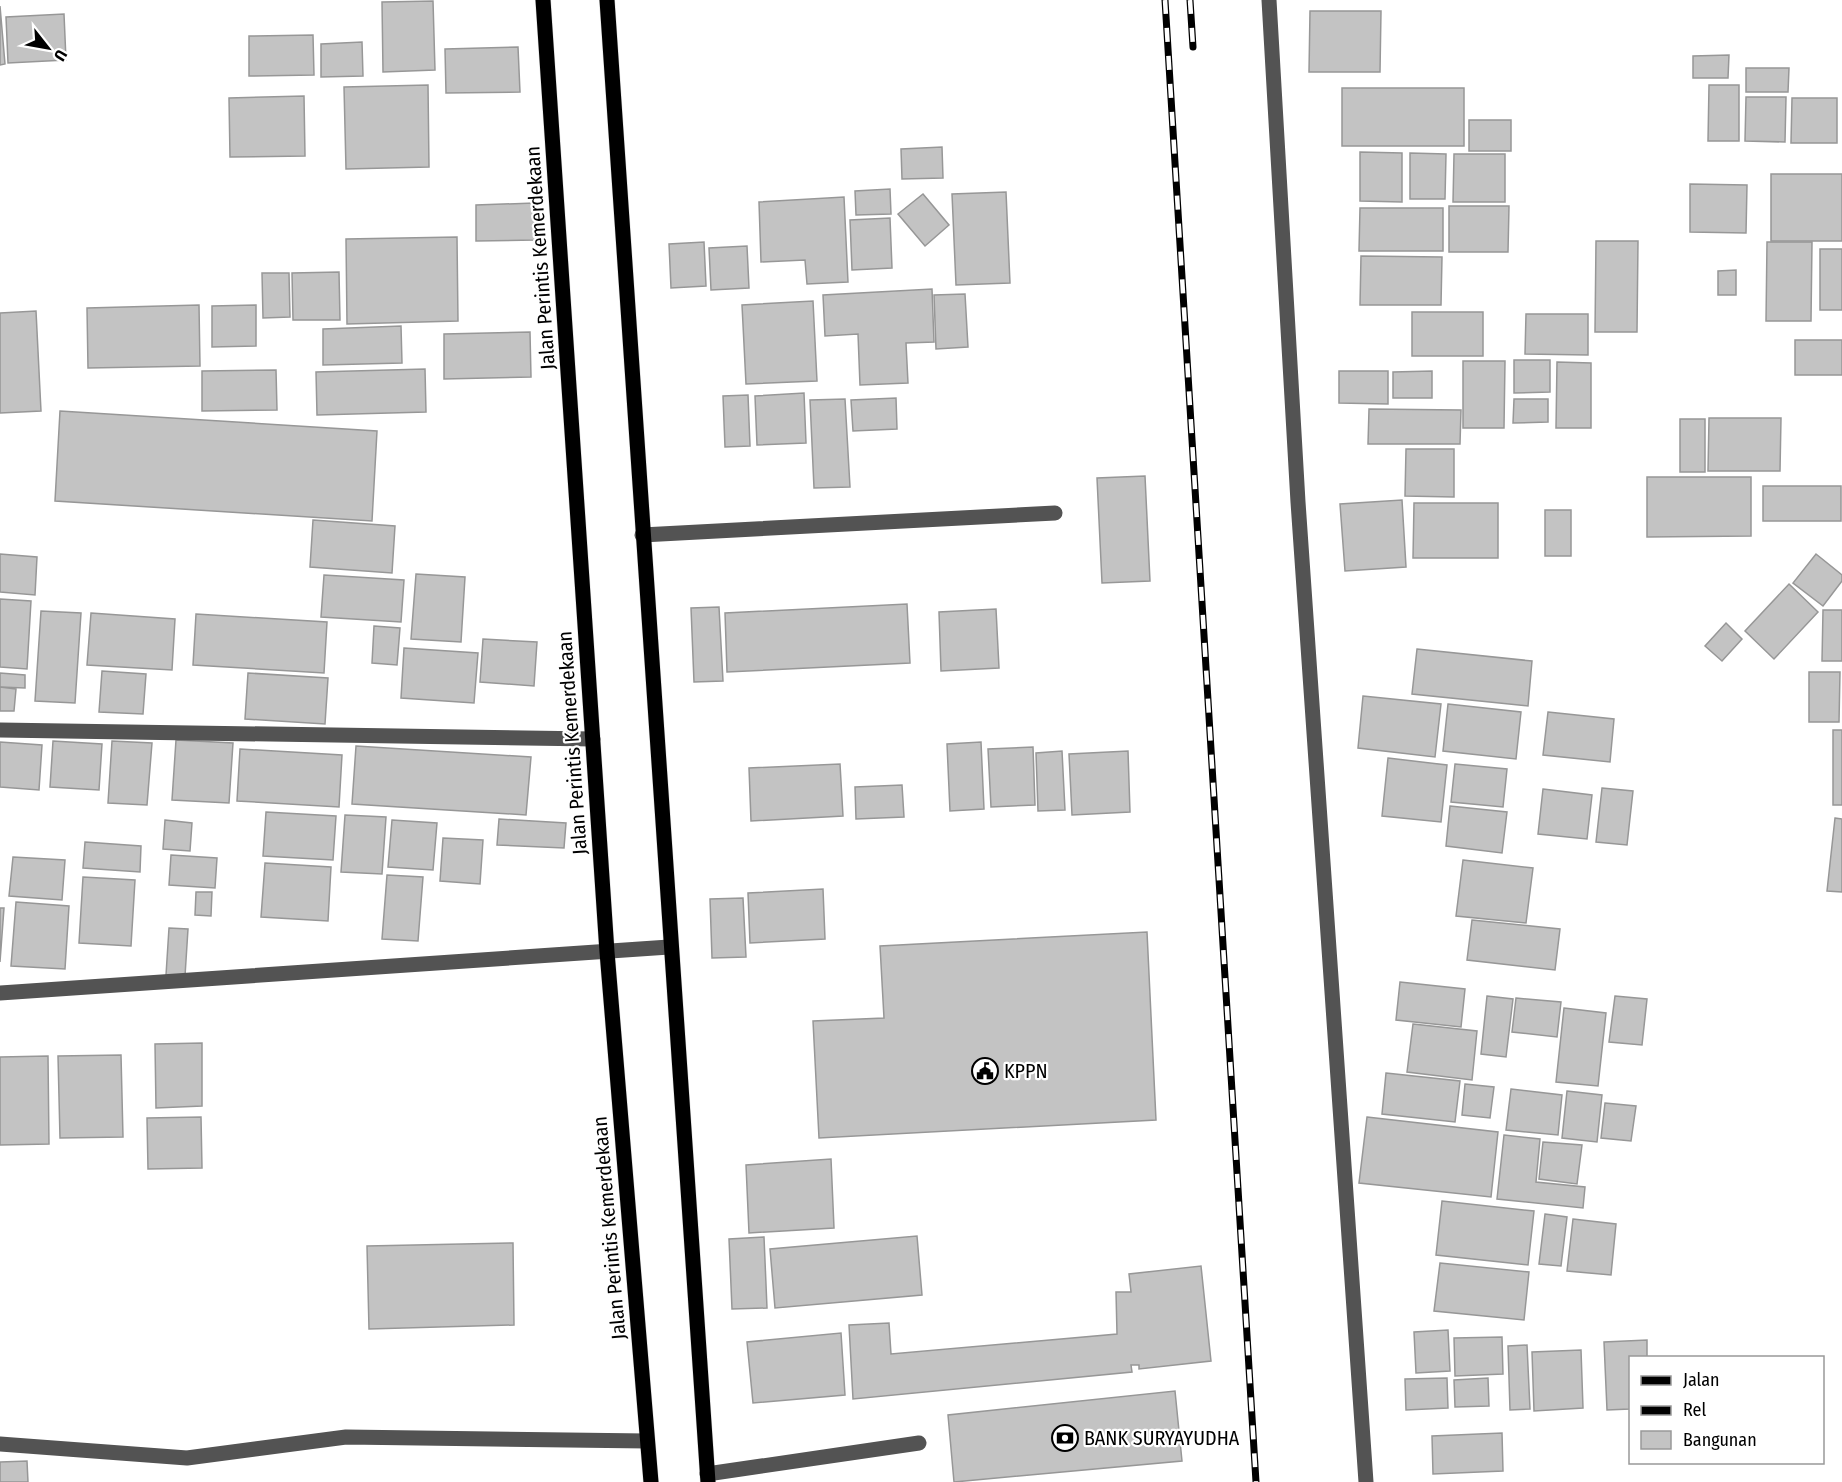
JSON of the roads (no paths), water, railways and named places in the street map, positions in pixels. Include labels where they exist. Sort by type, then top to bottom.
[{"type":"main road","name":"Jalan Perintis Kemerdekaan","points":[[543,0],[607,952],[651,1482]]},
{"type":"main road","points":[[607,0],[669,947],[707,1478]]},
{"type":"street","points":[[1269,0],[1299,513],[1366,1482]]},
{"type":"street","points":[[642,535],[1055,513]]},
{"type":"street","points":[[0,730],[593,739]]},
{"type":"street","points":[[0,993],[669,947]]},
{"type":"street","points":[[0,1444],[187,1458],[346,1437],[647,1441]]},
{"type":"street","points":[[707,1478],[919,1443]]},
{"type":"railway","points":[[1165,0],[1256,1482]]},
{"type":"railway","points":[[1190,0],[1193,47]]},
{"type":"place","name":"KPPN","points":[[985,1071]]},
{"type":"place","name":"BANK SURYAYUDHA","points":[[1065,1438]]}]
